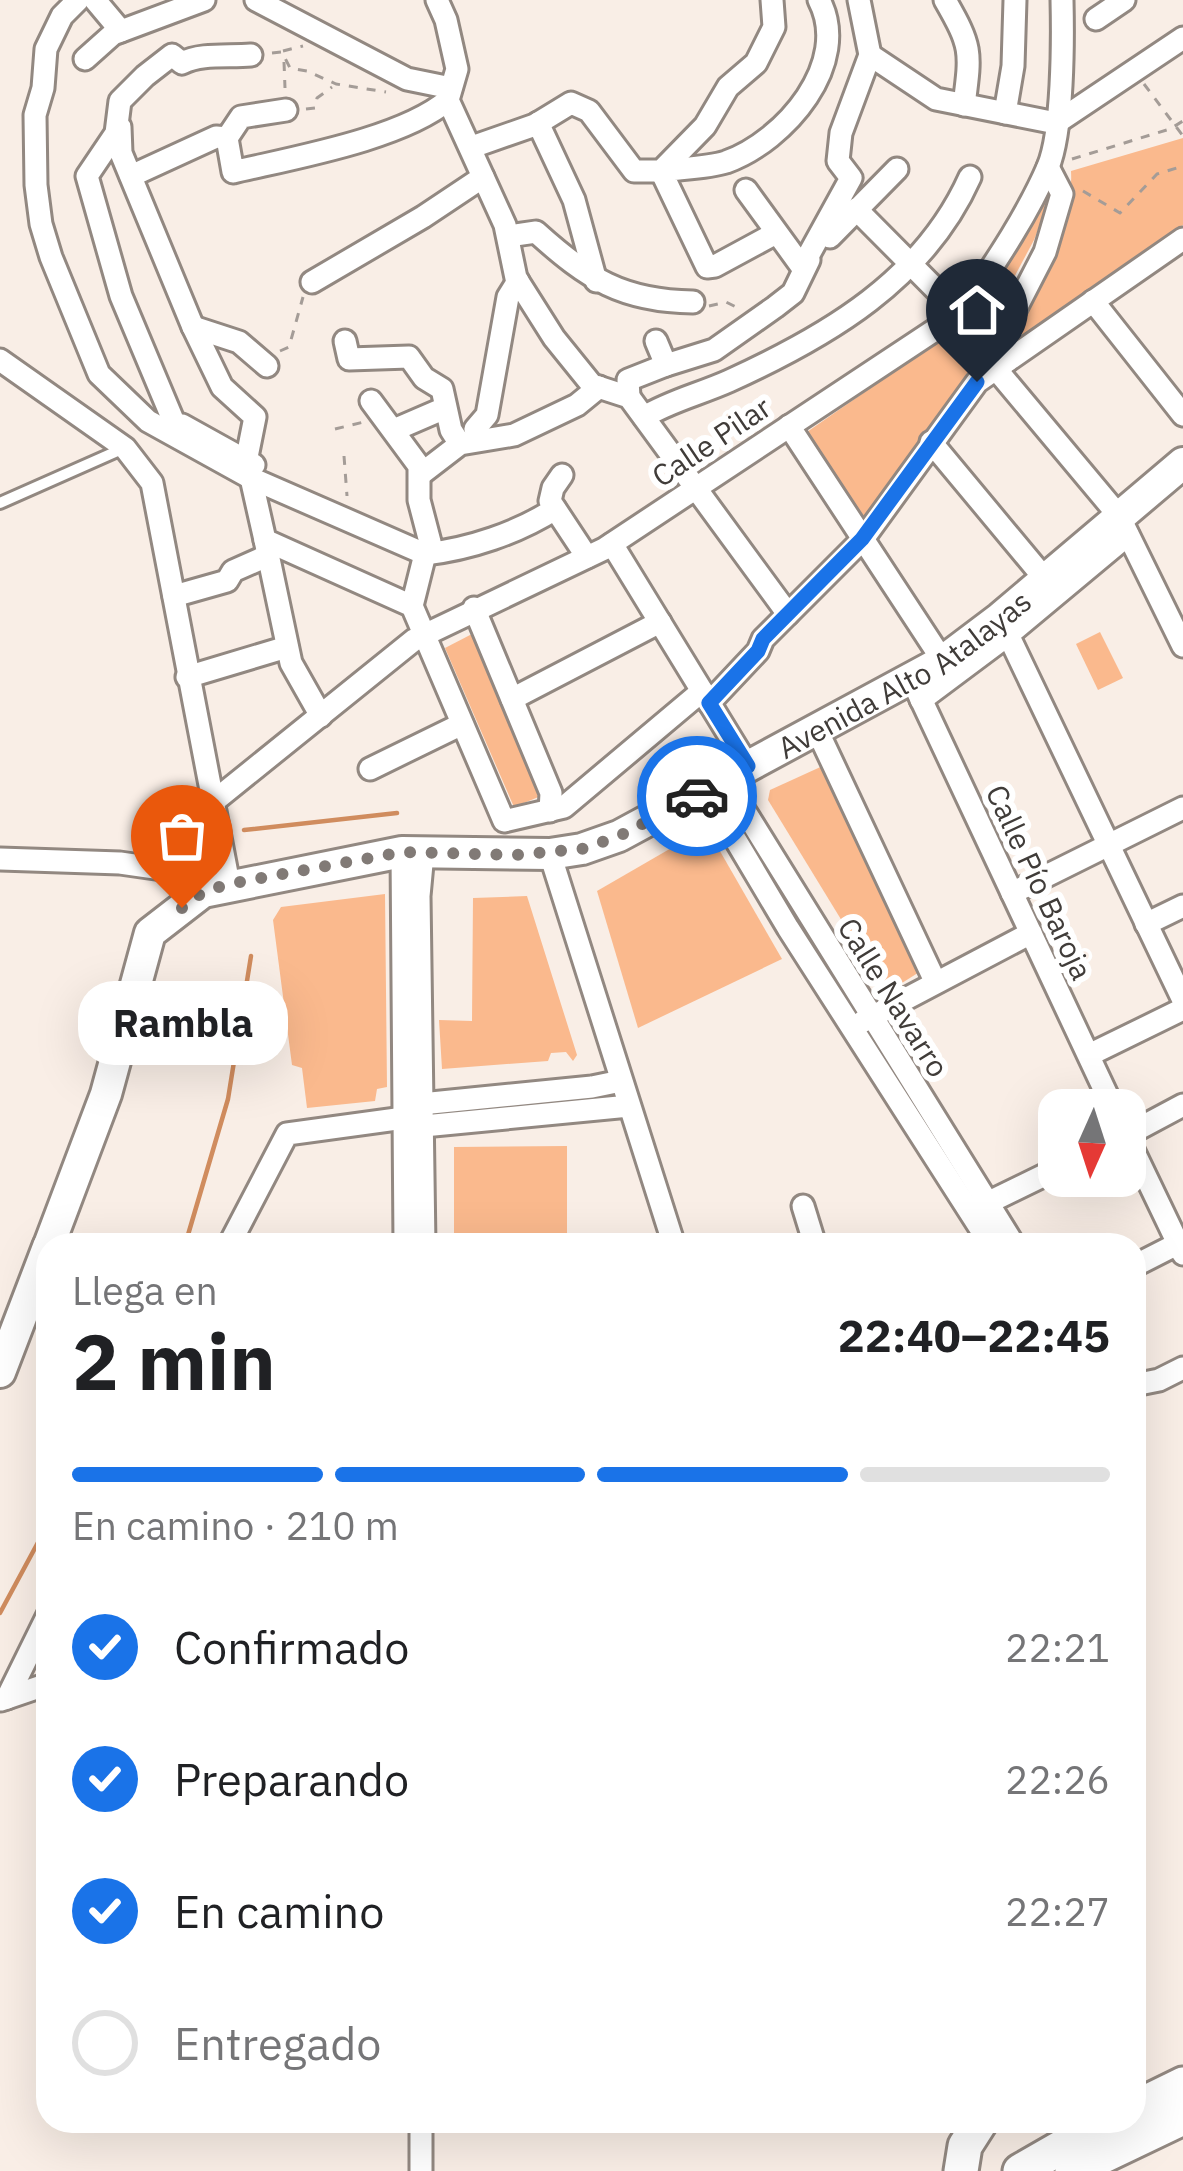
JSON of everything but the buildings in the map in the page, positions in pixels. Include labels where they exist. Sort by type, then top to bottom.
[{"type":"main road","name":"Avenida Alto Atalayas","points":[[53,1233],[106,1094],[150,933],[216,888],[413,853],[550,854],[619,836],[818,730],[916,690],[943,661],[1004,627],[1045,579],[1124,525],[1183,463]]},
{"type":"main road","name":"Avenida Alto Atalayas","points":[[0,1372],[36,1278]]},
{"type":"main road","points":[[1146,2113],[1183,2084]]},
{"type":"main road","points":[[1146,2129],[1183,2118]]},
{"type":"main road","points":[[961,2171],[965,2146],[973,2133]]},
{"type":"main road","points":[[1020,2171],[1115,2138]]},
{"type":"main road","points":[[1072,2171],[1115,2138]]},
{"type":"street","points":[[78,0],[62,16],[46,49],[35,115],[36,184],[40,224],[99,374],[148,421],[425,554],[453,551],[530,525],[555,509]]},
{"type":"street","points":[[94,0],[121,31]]},
{"type":"street","points":[[86,59],[121,31],[204,0]]},
{"type":"street","points":[[256,0],[407,79],[450,94],[508,236],[518,281],[554,338],[592,385],[629,397]]},
{"type":"street","points":[[288,110],[241,117],[227,138],[232,172],[360,139],[432,113],[450,94],[457,69],[436,0]]},
{"type":"street","points":[[661,171],[705,126],[728,87],[756,63],[774,27],[772,0]]},
{"type":"street","points":[[472,147],[538,123],[572,103],[589,111],[634,171],[727,161],[791,119],[819,76],[828,49],[819,0]]},
{"type":"street","points":[[788,614],[629,397],[628,380],[714,350],[793,293],[802,267],[851,178],[838,161],[841,133],[870,55],[860,0]]},
{"type":"street","points":[[945,0],[967,38],[971,55],[964,105]]},
{"type":"street","points":[[1005,113],[1013,66],[1015,0]]},
{"type":"street","name":"Calle Pilar","points":[[213,802],[423,635],[612,544],[962,312],[1048,167],[1056,123],[1062,0]]},
{"type":"street","points":[[1096,20],[1124,0]]},
{"type":"street","points":[[870,55],[936,100],[1056,123],[1183,38]]},
{"type":"street","points":[[251,55],[195,56],[182,62],[172,55],[120,101],[122,153],[222,387],[255,417],[249,470],[287,647],[321,716]]},
{"type":"street","points":[[538,123],[574,200],[596,281]]},
{"type":"street","points":[[119,124],[87,176],[121,296],[173,420]]},
{"type":"street","points":[[131,176],[216,137],[227,138]]},
{"type":"street","points":[[1000,359],[1045,252],[1061,190],[1048,167]]},
{"type":"street","points":[[802,267],[897,169]]},
{"type":"street","points":[[661,171],[707,267],[776,233]]},
{"type":"street","points":[[312,282],[483,177]]},
{"type":"street","points":[[644,417],[761,366],[861,309],[913,263],[956,210],[970,177]]},
{"type":"street","points":[[746,190],[802,267]]},
{"type":"street","points":[[856,209],[962,312],[1000,359],[1124,525],[1183,646]]},
{"type":"street","points":[[508,236],[536,232],[596,281],[665,301],[694,302]]},
{"type":"street","points":[[445,408],[383,416],[421,474],[419,500],[430,542],[412,607],[504,821],[564,807],[705,697],[758,651],[763,639],[862,539],[977,382],[1000,359],[1183,239]]},
{"type":"street","points":[[470,441],[487,416],[508,297],[518,281]]},
{"type":"street","points":[[1093,302],[1183,415]]},
{"type":"street","points":[[193,327],[239,341],[262,363]]},
{"type":"street","points":[[345,341],[349,358],[410,357],[424,377],[442,389],[451,430],[470,441]]},
{"type":"street","points":[[656,341],[666,365]]},
{"type":"street","points":[[0,360],[125,448],[152,483],[213,802],[216,888],[176,871],[119,863],[0,859]]},
{"type":"street","points":[[421,474],[470,441],[514,435],[577,405],[599,387]]},
{"type":"street","points":[[118,391],[225,446],[249,470],[347,506],[387,529],[390,538]]},
{"type":"street","points":[[789,425],[943,661]]},
{"type":"street","points":[[931,442],[1045,579]]},
{"type":"street","points":[[562,475],[550,500],[587,557]]},
{"type":"street","points":[[916,690],[1004,627],[1124,525]]},
{"type":"street","name":"Calle Navarro","points":[[612,544],[705,697],[726,778],[861,1023],[978,1207],[1003,1233]]},
{"type":"street","points":[[173,596],[227,581],[233,571],[266,548]]},
{"type":"street","points":[[266,548],[412,607]]},
{"type":"street","points":[[474,608],[551,793],[550,811]]},
{"type":"street","points":[[512,700],[660,622]]},
{"type":"street","points":[[1004,627],[1183,1005],[1089,1055]]},
{"type":"street","points":[[187,677],[287,647]]},
{"type":"street","name":"Calle Pío Baroja","points":[[916,690],[1104,1089]]},
{"type":"street","points":[[370,769],[462,724]]},
{"type":"street","points":[[818,730],[935,981]]},
{"type":"street","points":[[1012,893],[1183,808]]},
{"type":"street","points":[[406,1233],[415,1116],[419,896],[413,853]]},
{"type":"street","points":[[550,854],[670,1233]]},
{"type":"street","points":[[1146,924],[1183,906]]},
{"type":"street","points":[[861,1023],[1031,933]]},
{"type":"street","points":[[235,1233],[287,1133],[621,1081]]},
{"type":"street","points":[[1146,1124],[1183,1105]]},
{"type":"street","points":[[415,1116],[629,1106]]},
{"type":"street","points":[[415,1116],[423,1233]]},
{"type":"street","points":[[1146,1177],[1181,1246],[1146,1261]]},
{"type":"street","points":[[978,1207],[1038,1178]]},
{"type":"street","points":[[802,1206],[811,1233]]},
{"type":"street","name":"Calle Navarro","points":[[978,1207],[987,1233]]},
{"type":"street","points":[[1146,1382],[1183,1368]]},
{"type":"street","points":[[3,1699],[36,1637]]},
{"type":"street","points":[[3,1699],[36,1690]]},
{"type":"street","points":[[421,2133],[421,2171]]},
{"type":"lane","points":[[0,503],[125,448]]},
{"type":"path","points":[[251,55],[282,52],[290,68],[336,85],[388,92]]},
{"type":"path","points":[[285,61],[288,110],[315,108],[317,98],[336,85]]},
{"type":"path","points":[[1134,71],[1183,136]]},
{"type":"path","points":[[1048,167],[1183,121]]},
{"type":"path","points":[[1061,190],[1077,188],[1120,213],[1157,174],[1183,166]]},
{"type":"path","points":[[262,363],[289,347],[307,283],[312,282]]},
{"type":"path","points":[[694,302],[699,307],[726,302],[734,309],[750,302]]},
{"type":"path","points":[[335,429],[383,416]]},
{"type":"path","points":[[344,456],[347,506]]},
{"type":"shaded area","points":[[1183,138],[1183,225],[1023,335],[1017,330],[1062,233],[1071,171]]},
{"type":"shaded area","points":[[1042,196],[1048,204],[1034,240],[996,311],[979,312],[976,306]]},
{"type":"shaded area","points":[[954,330],[966,332],[978,346],[977,359],[897,479],[863,519],[807,432]]},
{"type":"shaded area","points":[[1100,632],[1123,678],[1098,690],[1076,644]]},
{"type":"shaded area","points":[[472,634],[541,796],[514,807],[445,648]]},
{"type":"shaded area","points":[[827,764],[921,971],[886,993],[768,800],[770,790]]},
{"type":"shaded area","points":[[699,832],[709,832],[782,959],[638,1028],[597,891]]},
{"type":"shaded area","points":[[385,894],[387,1087],[377,1089],[375,1101],[307,1108],[302,1068],[292,1065],[273,920],[281,907]]},
{"type":"shaded area","points":[[527,896],[577,1055],[573,1061],[566,1052],[551,1053],[548,1061],[442,1069],[439,1020],[472,1021],[473,898]]},
{"type":"shaded area","points":[[567,1146],[567,1233],[454,1233],[454,1147]]},
{"type":"waterway","points":[[244,830],[397,813]]},
{"type":"waterway","points":[[189,1233],[228,1099],[251,956]]},
{"type":"waterway","points":[[0,1613],[36,1546]]},
{"type":"way so far","points":[[182,908],[203,892],[229,884],[402,852],[514,855],[582,849],[619,836],[697,796]]},
{"type":"place","name":"Rambla","points":[[182,908]]},
{"type":"route","points":[[697,796],[748,766],[709,703],[758,651],[763,639],[862,539],[977,382]]}]
